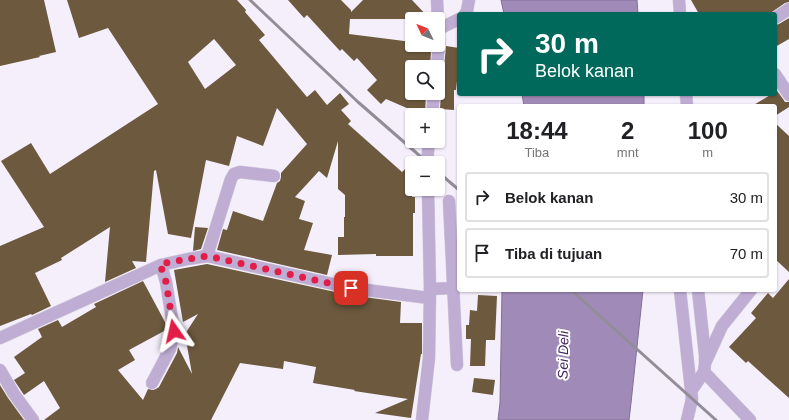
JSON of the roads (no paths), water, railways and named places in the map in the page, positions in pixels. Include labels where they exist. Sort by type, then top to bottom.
[{"type":"street","points":[[437,0],[438,12]]},
{"type":"street","points":[[466,12],[469,0]]},
{"type":"street","points":[[679,0],[680,12]]},
{"type":"street","points":[[777,17],[789,9]]},
{"type":"street","points":[[445,26],[457,20]]},
{"type":"street","points":[[777,77],[789,95]]},
{"type":"street","points":[[207,256],[234,174],[240,172],[274,176]]},
{"type":"street","points":[[422,420],[429,358],[430,294],[428,196]]},
{"type":"street","points":[[449,201],[457,365]]},
{"type":"street","points":[[0,338],[160,264],[207,256],[351,288],[430,294],[453,288]]},
{"type":"street","points":[[152,383],[170,349],[174,331],[166,282],[160,264]]},
{"type":"street","points":[[680,292],[692,399],[687,420]]},
{"type":"street","points":[[698,292],[705,355],[704,368],[750,420]]},
{"type":"street","points":[[691,392],[704,368],[722,326],[749,292]]},
{"type":"street","points":[[0,370],[14,394],[33,420]]},
{"type":"water","points":[[501,0],[637,0],[638,12],[504,12]]},
{"type":"water","points":[[522,96],[644,96],[644,104],[524,104]]},
{"type":"water","name":"Sei Deli","points":[[502,292],[643,292],[629,420],[498,420],[500,403]]},
{"type":"railway","points":[[250,0],[358,102],[420,156]]},
{"type":"railway","points":[[445,178],[457,188]]},
{"type":"railway","points":[[573,292],[716,420]]}]
